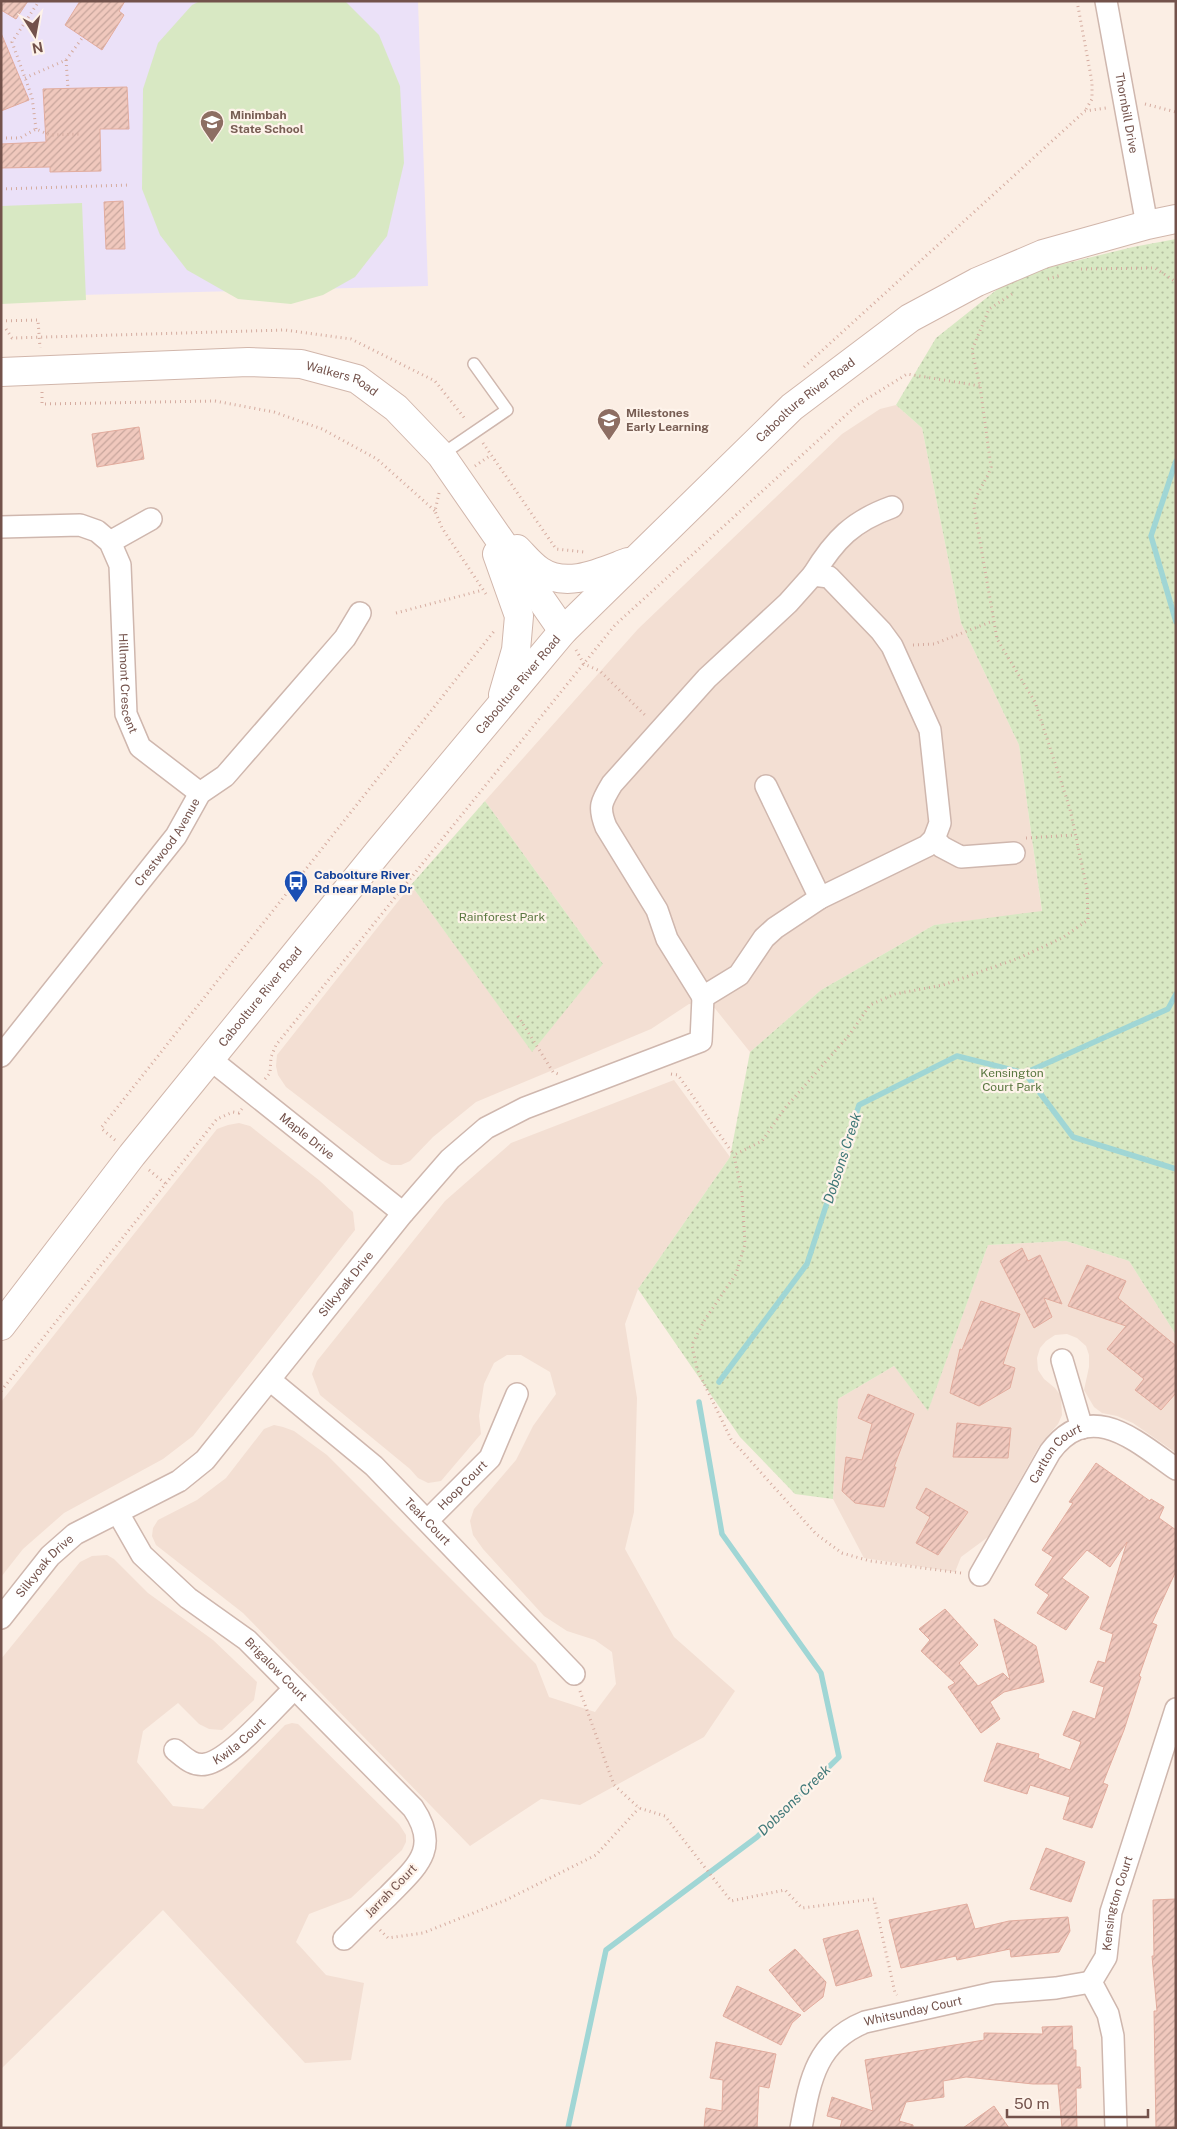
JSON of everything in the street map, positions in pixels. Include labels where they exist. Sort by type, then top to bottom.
[{"type":"main road","name":"Caboolture River Road","points":[[1,1326],[132,1155],[500,705],[563,631],[792,407],[910,318],[977,282],[1043,254],[1147,225],[1176,219]]},
{"type":"main road","name":"Walkers Road","points":[[1,372],[248,362],[301,364],[356,379],[396,408],[441,455],[563,631]]},
{"type":"main road","points":[[482,515],[540,571],[558,579],[584,577],[637,559]]},
{"type":"main road","points":[[482,515],[519,616],[516,650],[500,705]]},
{"type":"street","name":"Thornbill Drive","points":[[1106,1],[1147,225]]},
{"type":"street","points":[[813,575],[829,577],[881,631],[892,646],[930,730],[940,823],[934,839],[926,846],[820,898],[775,928],[764,938],[739,975],[703,997],[666,939],[657,910],[606,828],[600,814],[601,803],[612,784],[660,730],[708,678],[788,603],[813,575],[824,556],[848,530],[869,515],[892,507]]},
{"type":"street","points":[[1,526],[80,525],[97,531],[110,542],[151,519]]},
{"type":"street","name":"Hillmont Crescent","points":[[110,542],[120,565],[126,714],[140,747],[200,793]]},
{"type":"street","name":"Crestwood Avenue","points":[[1,1056],[176,836],[200,793],[225,776],[345,638],[360,613]]},
{"type":"street","points":[[766,786],[820,898]]},
{"type":"street","points":[[934,839],[942,847],[961,857],[1014,854]]},
{"type":"street","name":"Silkyoak Drive","points":[[1,1618],[50,1556],[75,1534],[178,1481],[205,1460],[403,1213],[450,1159],[486,1128],[525,1108],[701,1041],[703,997]]},
{"type":"street","name":"Maple Drive","points":[[210,1059],[403,1213]]},
{"type":"street","points":[[1062,1360],[1082,1428]]},
{"type":"street","name":"Teak Court","points":[[270,1380],[374,1466],[574,1674]]},
{"type":"street","name":"Hoop Court","points":[[428,1520],[490,1458],[517,1394]]},
{"type":"street","name":"Carlton Court","points":[[980,1575],[1050,1452],[1058,1441],[1069,1433],[1082,1428],[1098,1426],[1114,1428],[1128,1435],[1176,1469]]},
{"type":"street","name":"Brigalow Court","points":[[118,1512],[142,1555],[188,1598],[247,1640],[413,1808],[423,1823],[425,1836]]},
{"type":"street","name":"Kwila Court","points":[[175,1750],[191,1763],[205,1764],[225,1755],[294,1689]]},
{"type":"street","name":"Kensington Court","points":[[1092,1982],[1106,1957],[1111,1912],[1168,1758],[1176,1709]]},
{"type":"street","name":"Jarrah Court","points":[[344,1939],[415,1868],[424,1853],[425,1836]]},
{"type":"street","points":[[1092,1982],[1108,2014],[1113,2036],[1116,2128]]},
{"type":"street","name":"Whitsunday Court","points":[[801,2128],[811,2082],[821,2058],[830,2044],[849,2028],[865,2022],[913,2013],[994,1993],[1056,1988],[1092,1982]]},
{"type":"lane","points":[[441,455],[507,410],[474,364]]},
{"type":"path","points":[[36,129],[32,97],[12,42],[39,1]]},
{"type":"path","points":[[802,369],[1085,112],[1092,99],[1092,82],[1077,1]]},
{"type":"path","points":[[25,78],[66,60],[83,37]]},
{"type":"path","points":[[66,60],[68,88]]},
{"type":"path","points":[[1085,112],[1147,104],[1176,112]]},
{"type":"path","points":[[36,129],[50,135],[82,134]]},
{"type":"path","points":[[1,138],[20,138],[36,129]]},
{"type":"path","points":[[1,189],[130,185]]},
{"type":"path","points":[[1073,271],[1081,268],[1155,268],[1176,282]]},
{"type":"path","points":[[1039,282],[1064,274]]},
{"type":"path","points":[[734,1155],[762,1141],[785,1108],[850,1034],[870,1005],[895,994],[943,986],[1019,958],[1062,938],[1088,920],[1087,889],[1070,809],[1035,702],[997,640],[974,507],[976,496],[992,467],[980,386],[972,350],[989,309],[1014,293]]},
{"type":"path","points":[[1,321],[38,320],[42,370],[42,404],[215,401],[274,412],[322,428],[377,459],[435,511],[442,528],[488,597]]},
{"type":"path","points":[[1,329],[6,329],[12,338],[285,330],[351,339],[435,381],[449,396],[475,432],[556,549],[590,553]]},
{"type":"path","points":[[265,1079],[270,1073],[270,1057],[276,1045],[615,625],[858,405],[907,374],[980,386]]},
{"type":"path","points":[[435,511],[440,488],[491,455]]},
{"type":"path","points":[[396,613],[483,590]]},
{"type":"path","points":[[892,646],[934,644],[994,621]]},
{"type":"path","points":[[117,1141],[101,1128],[498,626]]},
{"type":"path","points":[[563,631],[584,664],[600,671],[660,730]]},
{"type":"path","points":[[518,1016],[553,1072],[563,1074]]},
{"type":"path","points":[[670,1073],[678,1075],[734,1155],[742,1194],[745,1244],[736,1274],[704,1321],[692,1345],[698,1369],[731,1439],[816,1534],[842,1553],[870,1561],[980,1575]]},
{"type":"path","points":[[1,1392],[217,1120],[233,1112],[239,1113],[242,1108]]},
{"type":"path","points":[[149,1169],[166,1184]]},
{"type":"path","points":[[574,1674],[614,1785],[639,1808],[665,1816],[731,1901],[785,1890],[802,1908],[874,1898],[895,1993],[913,2013]]},
{"type":"path","points":[[366,1917],[388,1938],[423,1933],[506,1900],[596,1855],[639,1808]]},
{"type":"shaded area","name":"Minimbah State School","points":[[1,1],[418,1],[428,286],[1,297]]},
{"type":"shaded area","points":[[896,405],[922,428],[961,623],[1019,745],[1042,912],[934,925],[821,990],[750,1052],[713,1006],[689,1004],[651,1029],[476,1102],[433,1137],[410,1161],[401,1165],[391,1165],[381,1160],[286,1087],[278,1075],[276,1066],[277,1055],[411,885],[532,1051],[603,964],[485,801],[638,629],[842,434],[880,409]]},
{"type":"shaded area","points":[[674,1080],[730,1157],[638,1289],[625,1324],[637,1398],[634,1512],[625,1549],[674,1637],[735,1691],[704,1737],[580,1805],[541,1799],[470,1846],[243,1613],[156,1545],[152,1536],[153,1528],[158,1520],[197,1500],[226,1478],[264,1429],[274,1425],[294,1431],[327,1455],[536,1664],[549,1697],[595,1712],[616,1684],[612,1652],[595,1640],[567,1631],[544,1616],[483,1549],[473,1535],[470,1521],[474,1509],[516,1460],[533,1426],[556,1394],[550,1372],[521,1355],[507,1355],[494,1363],[484,1384],[479,1416],[481,1434],[441,1481],[428,1483],[418,1478],[410,1469],[320,1395],[312,1374],[317,1361],[445,1201],[511,1143]]},
{"type":"shaded area","points":[[239,1123],[250,1126],[320,1181],[353,1212],[355,1230],[193,1436],[163,1459],[64,1513],[23,1549],[1,1577],[1,1402],[217,1129]]},
{"type":"shaded area","points":[[1066,1241],[1129,1261],[1176,1335],[1176,1453],[1133,1423],[1117,1416],[1102,1413],[1094,1407],[1084,1390],[1089,1367],[1089,1355],[1086,1346],[1077,1338],[1067,1334],[1055,1335],[1040,1348],[1037,1358],[1038,1370],[1061,1396],[1062,1415],[1058,1424],[1039,1446],[988,1537],[961,1557],[955,1572],[864,1558],[833,1499],[838,1399],[894,1366],[928,1410],[988,1245]]},
{"type":"shaded area","points":[[107,1555],[114,1559],[148,1593],[213,1640],[257,1682],[254,1700],[222,1730],[209,1729],[199,1724],[178,1703],[143,1731],[137,1762],[173,1806],[203,1809],[285,1725],[292,1723],[298,1724],[399,1824],[406,1835],[406,1842],[402,1850],[351,1898],[309,1914],[296,1942],[326,1975],[364,1983],[351,2060],[305,2063],[163,1910],[1,2069],[1,1659],[80,1562],[92,1556]]},
{"type":"green space","points":[[200,1],[345,1],[379,35],[400,86],[404,163],[387,236],[355,277],[323,295],[291,304],[238,299],[187,270],[160,235],[142,189],[143,89],[158,43],[192,5]]},
{"type":"green space","points":[[82,203],[86,300],[1,304],[1,206]]},
{"type":"green space","name":"Kensington Court Park","points":[[1176,239],[1176,1335],[1129,1261],[1066,1241],[988,1245],[928,1411],[894,1366],[838,1399],[833,1499],[795,1494],[740,1437],[638,1289],[730,1157],[750,1052],[821,990],[934,925],[1042,911],[1019,745],[961,623],[922,428],[896,405],[936,338],[1014,276],[1133,247]]},
{"type":"green space","name":"Rainforest Park","points":[[485,801],[603,964],[532,1052],[411,885]]},
{"type":"building","points":[[1,1],[28,1],[16,19],[1,10]]},
{"type":"building","points":[[80,1],[125,1],[119,11],[124,15],[102,50],[65,25]]},
{"type":"building","points":[[1,33],[29,100],[1,111]]},
{"type":"building","points":[[127,87],[129,129],[100,129],[101,171],[50,172],[50,167],[1,168],[1,144],[46,142],[43,89]]},
{"type":"building","points":[[123,201],[125,249],[106,249],[104,202]]},
{"type":"building","points":[[139,427],[144,459],[97,467],[92,434]]},
{"type":"building","points":[[1022,1248],[1028,1261],[1040,1255],[1062,1304],[1044,1298],[1052,1317],[1034,1328],[1000,1261]]},
{"type":"building","points":[[1087,1265],[1126,1281],[1118,1298],[1176,1346],[1176,1393],[1161,1410],[1135,1390],[1144,1379],[1107,1349],[1126,1326],[1068,1306]]},
{"type":"building","points":[[981,1301],[1020,1314],[1003,1364],[1015,1368],[1010,1388],[979,1406],[950,1393],[960,1349],[962,1350]]},
{"type":"building","points":[[868,1394],[914,1414],[894,1467],[896,1467],[884,1507],[855,1503],[842,1491],[846,1457],[862,1460],[872,1424],[858,1418]]},
{"type":"building","points":[[957,1423],[1011,1428],[1008,1458],[953,1457]]},
{"type":"building","points":[[1096,1463],[1150,1501],[1151,1499],[1164,1507],[1159,1518],[1176,1530],[1176,1571],[1152,1623],[1157,1625],[1139,1676],[1141,1677],[1124,1730],[1103,1783],[1108,1785],[1092,1828],[1063,1819],[1070,1797],[1030,1785],[1027,1794],[984,1781],[997,1743],[1039,1754],[1038,1758],[1070,1770],[1081,1742],[1063,1735],[1073,1711],[1095,1719],[1104,1687],[1090,1682],[1098,1661],[1105,1663],[1113,1634],[1100,1629],[1127,1542],[1110,1567],[1087,1550],[1062,1578],[1089,1597],[1066,1630],[1037,1613],[1049,1595],[1035,1585],[1053,1557],[1042,1550],[1073,1503],[1069,1502]]},
{"type":"building","points":[[926,1488],[968,1512],[938,1555],[916,1543],[930,1517],[916,1508]]},
{"type":"building","points":[[945,1609],[978,1645],[959,1663],[978,1686],[1003,1673],[1010,1680],[994,1619],[1036,1646],[1044,1682],[1004,1692],[990,1702],[1000,1719],[981,1733],[948,1687],[955,1683],[921,1651],[930,1640],[919,1629]]},
{"type":"building","points":[[1046,1848],[1085,1862],[1071,1902],[1030,1889]]},
{"type":"building","points":[[1176,1899],[1176,2128],[1156,2128],[1154,2011],[1157,2011],[1152,1956],[1154,1956],[1153,1900]]},
{"type":"building","points":[[967,1904],[975,1929],[1009,1921],[1068,1917],[1070,1931],[1059,1952],[1011,1957],[1010,1949],[957,1960],[956,1956],[901,1968],[889,1920]]},
{"type":"building","points":[[858,1930],[872,1976],[836,1986],[823,1939]]},
{"type":"building","points":[[795,1949],[826,1982],[823,1997],[804,2012],[769,1970]]},
{"type":"building","points":[[737,1986],[801,2015],[792,2023],[781,2045],[723,2016]]},
{"type":"building","points":[[1072,2026],[1073,2050],[1076,2050],[1076,2067],[1080,2067],[1081,2088],[1076,2088],[1077,2128],[1062,2128],[1058,2084],[1033,2084],[966,2077],[943,2081],[944,2097],[906,2102],[899,2121],[913,2125],[913,2128],[840,2128],[842,2120],[827,2116],[832,2097],[873,2111],[865,2060],[984,2040],[984,2033],[1043,2034],[1042,2027]]},
{"type":"building","points":[[716,2042],[776,2054],[769,2088],[759,2086],[757,2128],[704,2128],[706,2108],[722,2111],[723,2080],[710,2078]]},
{"type":"building","points":[[994,2106],[1009,2128],[963,2128]]},
{"type":"waterway","name":"Dobsons Creek","points":[[1176,461],[1151,536],[1176,622]]},
{"type":"waterway","name":"Dobsons Creek","points":[[719,1382],[807,1264],[859,1105],[957,1056],[1025,1073],[1168,1009],[1176,994]]},
{"type":"waterway","points":[[1025,1073],[1073,1137],[1176,1169]]},
{"type":"waterway","name":"Dobsons Creek","points":[[568,2128],[606,1950],[757,1837],[839,1757],[821,1673],[722,1534],[699,1402]]},
{"type":"place","name":"Minimbah State School","points":[[212,143]]},
{"type":"place","name":"Milestones Early Learning","points":[[609,441]]},
{"type":"place","name":"Caboolture River Rd near Maple Dr","points":[[296,903]]}]
